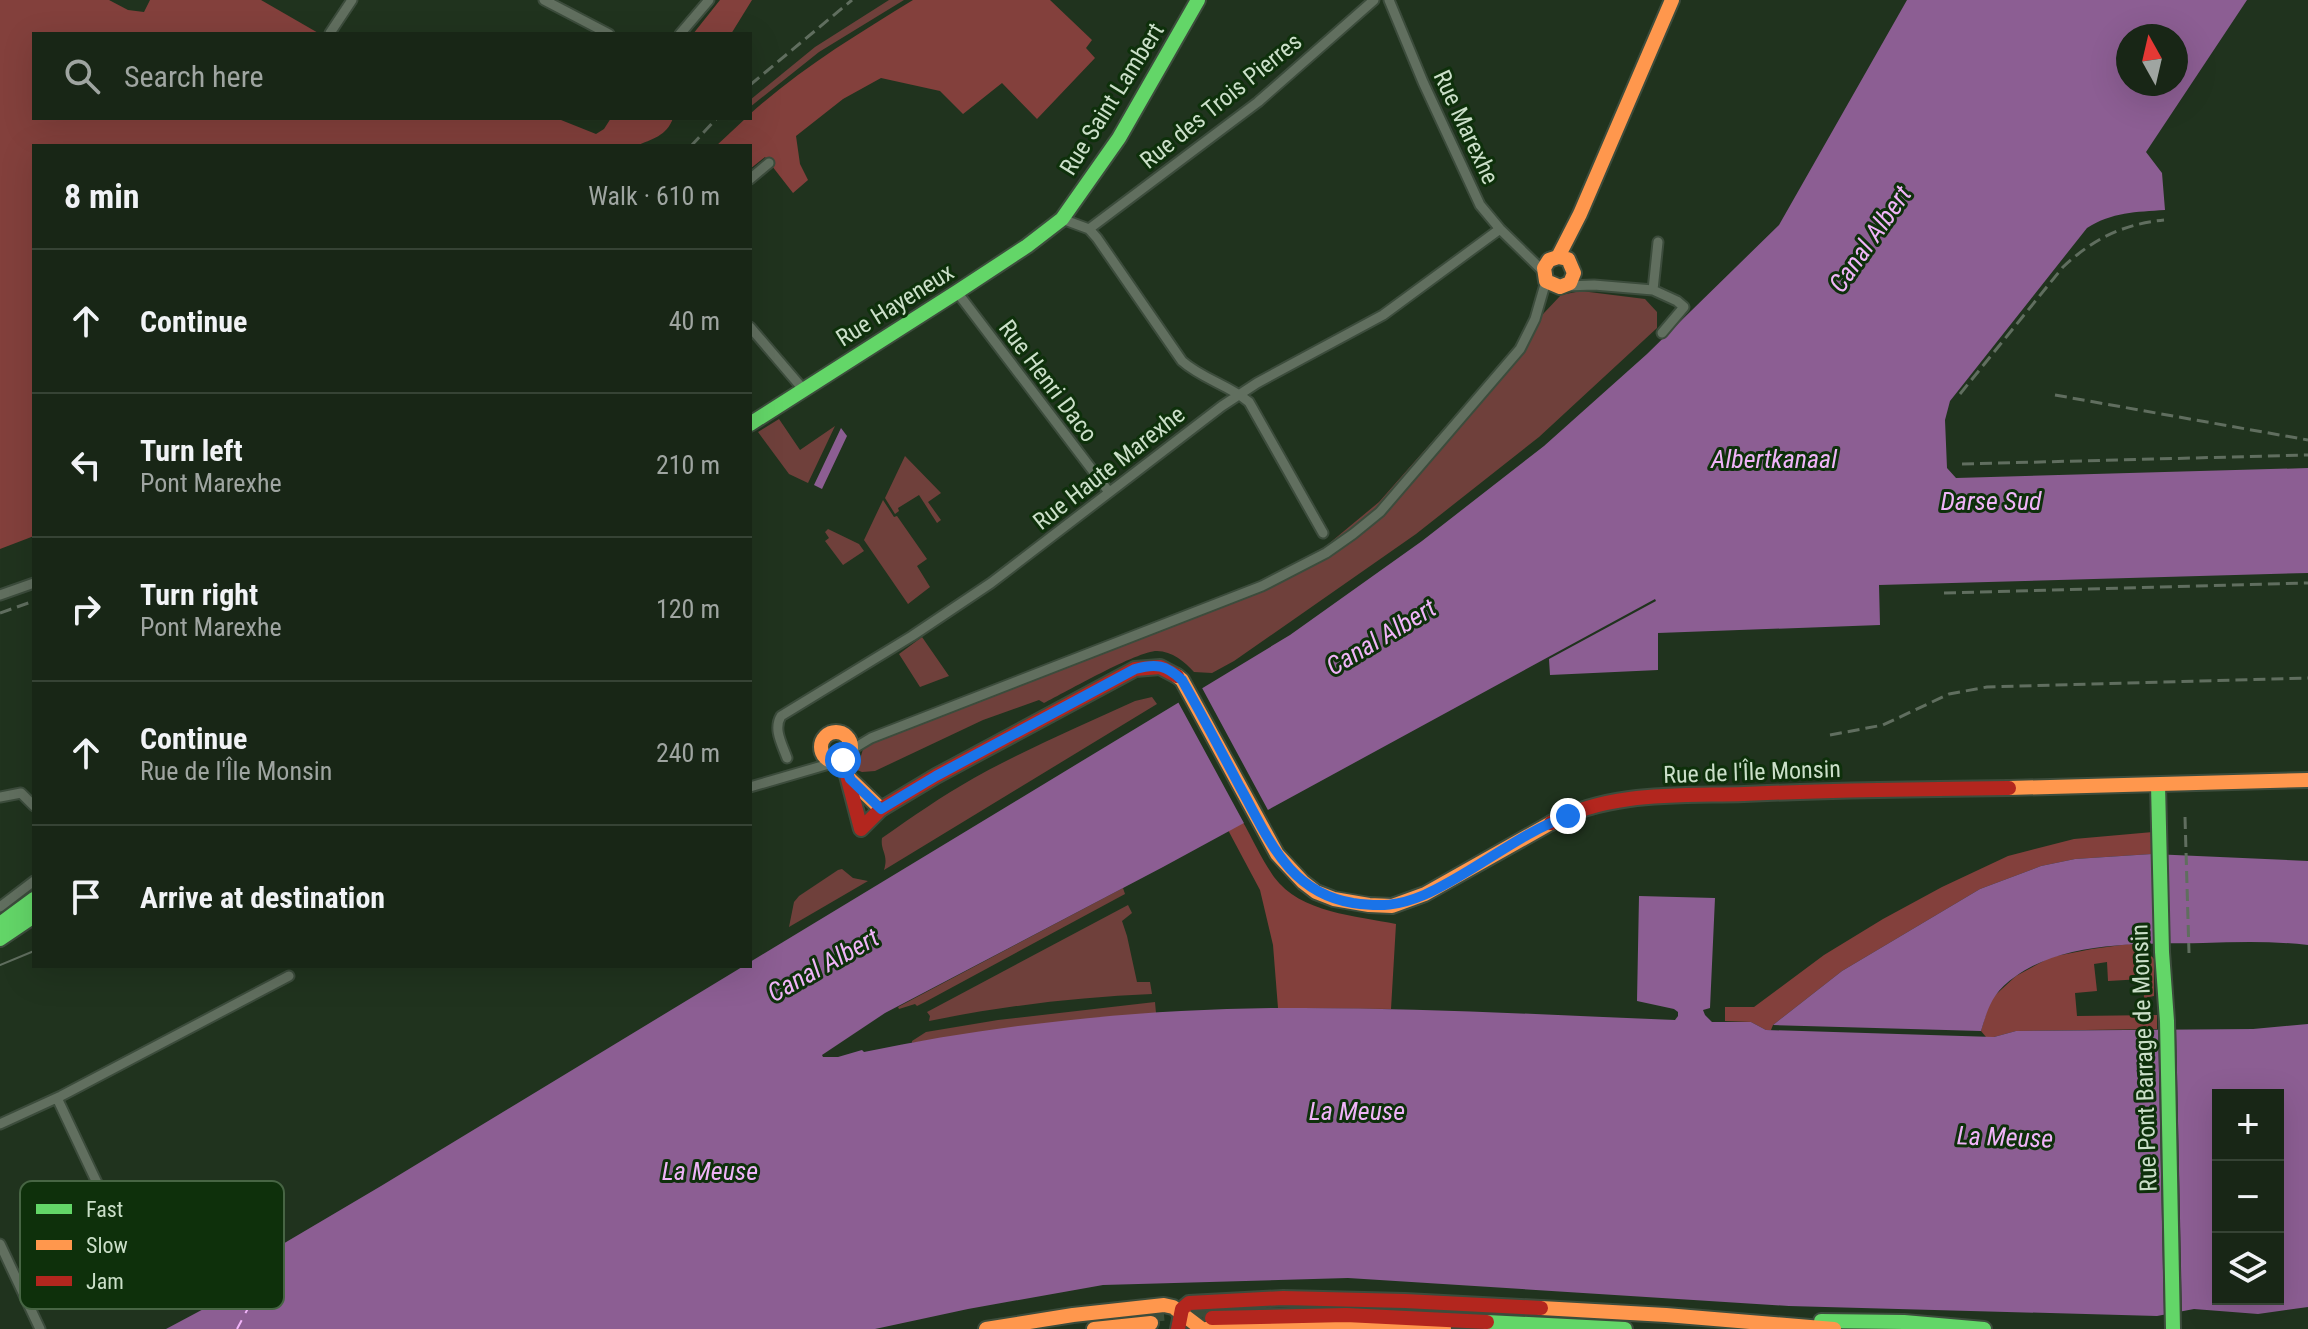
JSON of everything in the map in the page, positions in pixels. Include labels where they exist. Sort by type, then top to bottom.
[{"type":"main road","name":"Rue Saint Lambert","points":[[1062,219],[1119,138],[1198,0]]},
{"type":"main road","points":[[1549,267],[1568,259],[1574,267],[1570,280],[1554,287],[1549,267],[1580,214],[1672,0]]},
{"type":"main road","name":"Rue Hayeneux","points":[[752,423],[957,292],[1062,219]]},
{"type":"main road","name":"Rue de l'Île Monsin","points":[[881,809],[1135,669],[1152,664],[1173,671],[1184,683],[1277,854],[1316,892],[1334,899],[1369,905],[1392,906],[1425,894],[1560,818],[1597,805],[1636,798],[2308,780]]},
{"type":"main road","points":[[843,757],[861,829],[881,809],[850,779]]},
{"type":"main road","name":"Rue Pont Barrage de Monsin","points":[[2158,785],[2167,1021],[2173,1327]]},
{"type":"main road","points":[[0,924],[32,900]]},
{"type":"main road","points":[[0,939],[32,917]]},
{"type":"main road","points":[[1178,1329],[1184,1306],[1189,1303],[1316,1298],[1834,1329]]},
{"type":"main road","points":[[986,1329],[1164,1305],[1173,1307],[1181,1314],[1208,1321],[1260,1328],[1472,1329]]},
{"type":"main road","points":[[1208,1321],[1343,1307],[1627,1319],[1756,1329]]},
{"type":"main road","points":[[1208,1321],[1346,1315],[1625,1329]]},
{"type":"main road","points":[[1731,1321],[1758,1318],[1879,1321],[1984,1329]]},
{"type":"main road","points":[[1036,1329],[1150,1319],[1094,1329]]},
{"type":"main road","points":[[1500,1329],[1586,1327]]},
{"type":"street","points":[[331,32],[352,0]]},
{"type":"street","points":[[544,0],[605,32]]},
{"type":"street","points":[[682,32],[709,0]]},
{"type":"street","name":"Rue des Trois Pierres","points":[[1089,229],[1258,102],[1374,0]]},
{"type":"street","name":"Rue Marexhe","points":[[1389,0],[1480,205],[1500,229],[1530,256],[1549,267]]},
{"type":"street","points":[[752,177],[769,163]]},
{"type":"street","points":[[1062,219],[1089,229],[1182,361],[1249,402],[1323,533]]},
{"type":"street","name":"Rue Haute Marexhe","points":[[787,758],[778,732],[777,723],[781,716],[912,636],[991,583],[1240,394],[1314,351],[1358,331],[1500,229]]},
{"type":"street","points":[[1653,290],[1658,242]]},
{"type":"street","points":[[752,786],[843,757],[871,738],[1262,586],[1326,553],[1380,512],[1520,349],[1535,319],[1549,267]]},
{"type":"street","points":[[1570,280],[1594,285]]},
{"type":"street","points":[[1570,280],[1653,290],[1677,301],[1684,307],[1662,333]]},
{"type":"street","name":"Rue Henri Daco","points":[[957,292],[1109,492]]},
{"type":"street","points":[[752,329],[803,389]]},
{"type":"street","points":[[0,595],[32,584]]},
{"type":"street","points":[[0,797],[21,793],[32,804]]},
{"type":"street","points":[[0,907],[32,883]]},
{"type":"street","points":[[0,1124],[59,1097],[289,976]]},
{"type":"street","points":[[59,1097],[98,1181]]},
{"type":"street","points":[[0,1244],[20,1286]]},
{"type":"street","points":[[31,1309],[40,1329]]},
{"type":"shaded area","points":[[0,0],[109,0],[128,10],[144,12],[150,0],[261,0],[317,32],[32,32],[32,120],[561,120],[596,134],[610,120],[672,120],[663,133],[641,144],[32,144],[32,537],[0,549]]},
{"type":"shaded area","points":[[720,0],[752,0],[732,32],[695,32]]},
{"type":"shaded area","points":[[889,0],[904,0],[819,52],[752,105],[752,98],[815,47]]},
{"type":"shaded area","points":[[913,0],[1050,0],[1092,40],[1086,48],[1095,58],[1037,119],[1002,83],[963,114],[940,91],[881,78],[843,99],[796,136],[800,164],[808,180],[793,193],[765,157],[752,167],[752,144],[718,144],[744,120],[752,120],[752,112],[789,82]]},
{"type":"shaded area","points":[[1581,291],[1645,299],[1657,312],[1657,328],[1539,437],[1416,534],[1234,661],[1212,673],[1194,672],[1173,655],[1157,651],[1147,653],[1044,703],[1039,700],[983,720],[875,771],[857,770],[863,749],[923,713],[1258,584],[1326,546],[1379,502],[1561,295]]},
{"type":"shaded area","points":[[779,419],[800,450],[835,426],[808,483],[789,474],[758,432]]},
{"type":"shaded area","points":[[905,456],[941,493],[928,502],[941,520],[937,523],[919,495],[898,508],[895,514],[885,498]]},
{"type":"shaded area","points":[[883,500],[927,559],[917,566],[930,587],[908,604],[864,540]]},
{"type":"shaded area","points":[[828,529],[859,544],[864,551],[843,565],[825,541],[829,538],[825,532]]},
{"type":"shaded area","points":[[922,637],[949,676],[920,687],[899,654]]},
{"type":"shaded area","points":[[1152,697],[1157,704],[884,870],[886,860],[882,838],[939,799],[1034,747],[1135,701]]},
{"type":"shaded area","points":[[1243,822],[1274,877],[1285,889],[1314,906],[1396,924],[1391,1009],[1278,1008],[1273,945],[1260,890],[1228,830]]},
{"type":"shaded area","points":[[2153,832],[2152,854],[2075,859],[2041,866],[1980,889],[1842,971],[1773,1025],[1771,1030],[1751,1022],[1725,1021],[1725,1007],[1754,1007],[1824,955],[1883,919],[2008,856],[2074,839]]},
{"type":"shaded area","points":[[842,869],[853,878],[868,881],[789,927],[794,902],[799,896]]},
{"type":"shaded area","points":[[1123,888],[1125,894],[925,1002],[899,1009],[898,1007]]},
{"type":"shaded area","points":[[1128,905],[1132,913],[1122,921],[1137,982],[1150,982],[1152,994],[1040,1003],[929,1021],[927,1012]]},
{"type":"shaded area","points":[[2129,944],[2143,946],[2154,959],[2154,996],[2144,998],[2143,979],[2108,981],[2107,962],[2094,964],[2097,991],[2075,993],[2077,1016],[2157,1015],[2157,1029],[2016,1031],[1994,1037],[1986,1037],[1981,1031],[1990,1000],[2016,976],[2051,957]]},
{"type":"shaded area","points":[[1155,1002],[1156,1013],[1033,1025],[912,1043],[926,1032],[998,1020]]},
{"type":"water","points":[[1907,0],[2247,0],[2188,89],[2188,24],[2116,24],[2116,96],[2183,96],[2146,152],[2162,173],[2165,210],[2115,216],[2087,228],[1950,401],[1945,420],[1947,468],[1956,478],[2308,468],[2308,573],[1879,585],[1880,625],[1658,633],[1658,670],[1550,675],[1549,659],[1655,599],[1163,867],[885,1013],[823,1057],[1019,1026],[1176,1011],[1379,1009],[1675,1020],[1678,1012],[1674,1009],[1637,1001],[1639,896],[1715,898],[1710,1008],[1703,1010],[1712,1022],[1751,1022],[1766,1030],[1994,1037],[2016,1031],[2253,1029],[2308,1024],[2308,1307],[2258,1314],[2194,1309],[2157,1316],[1789,1306],[1348,1278],[1103,1285],[875,1329],[166,1329],[204,1309],[284,1309],[284,1243],[740,968],[752,968],[752,961],[1290,635],[1422,541],[1544,446],[1647,354],[1779,225]]},
{"type":"water","points":[[841,428],[847,436],[822,489],[814,485]]},
{"type":"water","points":[[2152,854],[2308,861],[2308,945],[2256,942],[2131,944],[2058,956],[2036,964],[2002,988],[1990,1006],[1981,1031],[1773,1025],[1842,971],[1980,889],[2041,866],[2075,859]]},
{"type":"pier","points":[[1201,686],[1269,812],[1245,825],[1177,700]]},
{"type":"pier","points":[[2176,1024],[2182,1315],[2164,1319],[2158,1025]]},
{"type":"ferry route","points":[[237,1329],[248,1309]]},
{"type":"tunnel","points":[[1150,1315],[1211,1310]]},
{"type":"tram line","points":[[0,965],[32,952]]},
{"type":"railway","points":[[752,83],[852,0]]},
{"type":"railway","points":[[693,144],[715,120]]},
{"type":"railway","points":[[1960,394],[2074,257],[2109,234],[2164,220]]},
{"type":"railway","points":[[2055,395],[2308,440]]},
{"type":"railway","points":[[1962,464],[2308,455]]},
{"type":"railway","points":[[1944,593],[2308,583]]},
{"type":"railway","points":[[0,613],[32,602]]},
{"type":"railway","points":[[1830,735],[1883,725],[1949,694],[1987,687],[2308,678]]},
{"type":"railway","points":[[2185,817],[2189,953]]},
{"type":"traffic: fast","points":[[752,423],[1027,246],[1062,219],[1119,138],[1198,0]]},
{"type":"traffic: fast","points":[[2158,785],[2167,1021],[2173,1329]]},
{"type":"traffic: fast","points":[[0,924],[32,900]]},
{"type":"traffic: fast","points":[[0,939],[32,917]]},
{"type":"traffic: fast","points":[[1821,1321],[1904,1322],[1984,1329]]},
{"type":"traffic: fast","points":[[1487,1322],[1625,1329]]},
{"type":"traffic: slow","points":[[1558,257],[1568,259],[1574,273],[1570,283],[1560,287],[1546,281],[1544,268],[1549,260],[1558,257],[1580,214],[1672,0]]},
{"type":"traffic: slow","points":[[1177,676],[1182,680],[1277,854],[1316,892],[1334,899],[1392,906],[1425,894],[1551,823]]},
{"type":"traffic: slow","points":[[836,732],[847,736],[851,747],[847,758],[836,762],[825,758],[821,747],[825,736],[836,732]]},
{"type":"traffic: slow","points":[[850,779],[881,809]]},
{"type":"traffic: slow","points":[[2009,788],[2308,780]]},
{"type":"traffic: slow","points":[[986,1329],[1164,1305],[1173,1307],[1202,1329]]},
{"type":"traffic: slow","points":[[1541,1308],[1834,1329]]},
{"type":"traffic: slow","points":[[1094,1329],[1151,1323]]},
{"type":"traffic: slow","points":[[1206,1329],[1296,1326],[1444,1328]]},
{"type":"traffic: jam","points":[[843,760],[861,829],[881,809],[936,776],[1135,669],[1160,667],[1177,676]]},
{"type":"traffic: jam","points":[[1551,823],[1597,805],[1645,797],[2009,788]]},
{"type":"traffic: jam","points":[[1178,1329],[1182,1309],[1189,1303],[1283,1298],[1541,1308]]},
{"type":"traffic: jam","points":[[1212,1318],[1346,1315],[1487,1322]]},
{"type":"route","points":[[843,760],[850,779],[881,809],[1135,669],[1152,664],[1173,671],[1182,680],[1286,866],[1316,892],[1334,899],[1392,906],[1425,894],[1568,816]]},
{"type":"water label","name":"Canal Albert","points":[[1870,239]]},
{"type":"water label","name":"Albertkanaal","points":[[1774,459]]},
{"type":"water label","name":"Darse Sud","points":[[1991,501]]},
{"type":"water label","name":"Canal Albert","points":[[1381,637]]},
{"type":"water label","name":"Canal Albert","points":[[823,965]]},
{"type":"water label","name":"La Meuse","points":[[1357,1111]]},
{"type":"water label","name":"La Meuse","points":[[2005,1137]]},
{"type":"water label","name":"La Meuse","points":[[710,1171]]}]
